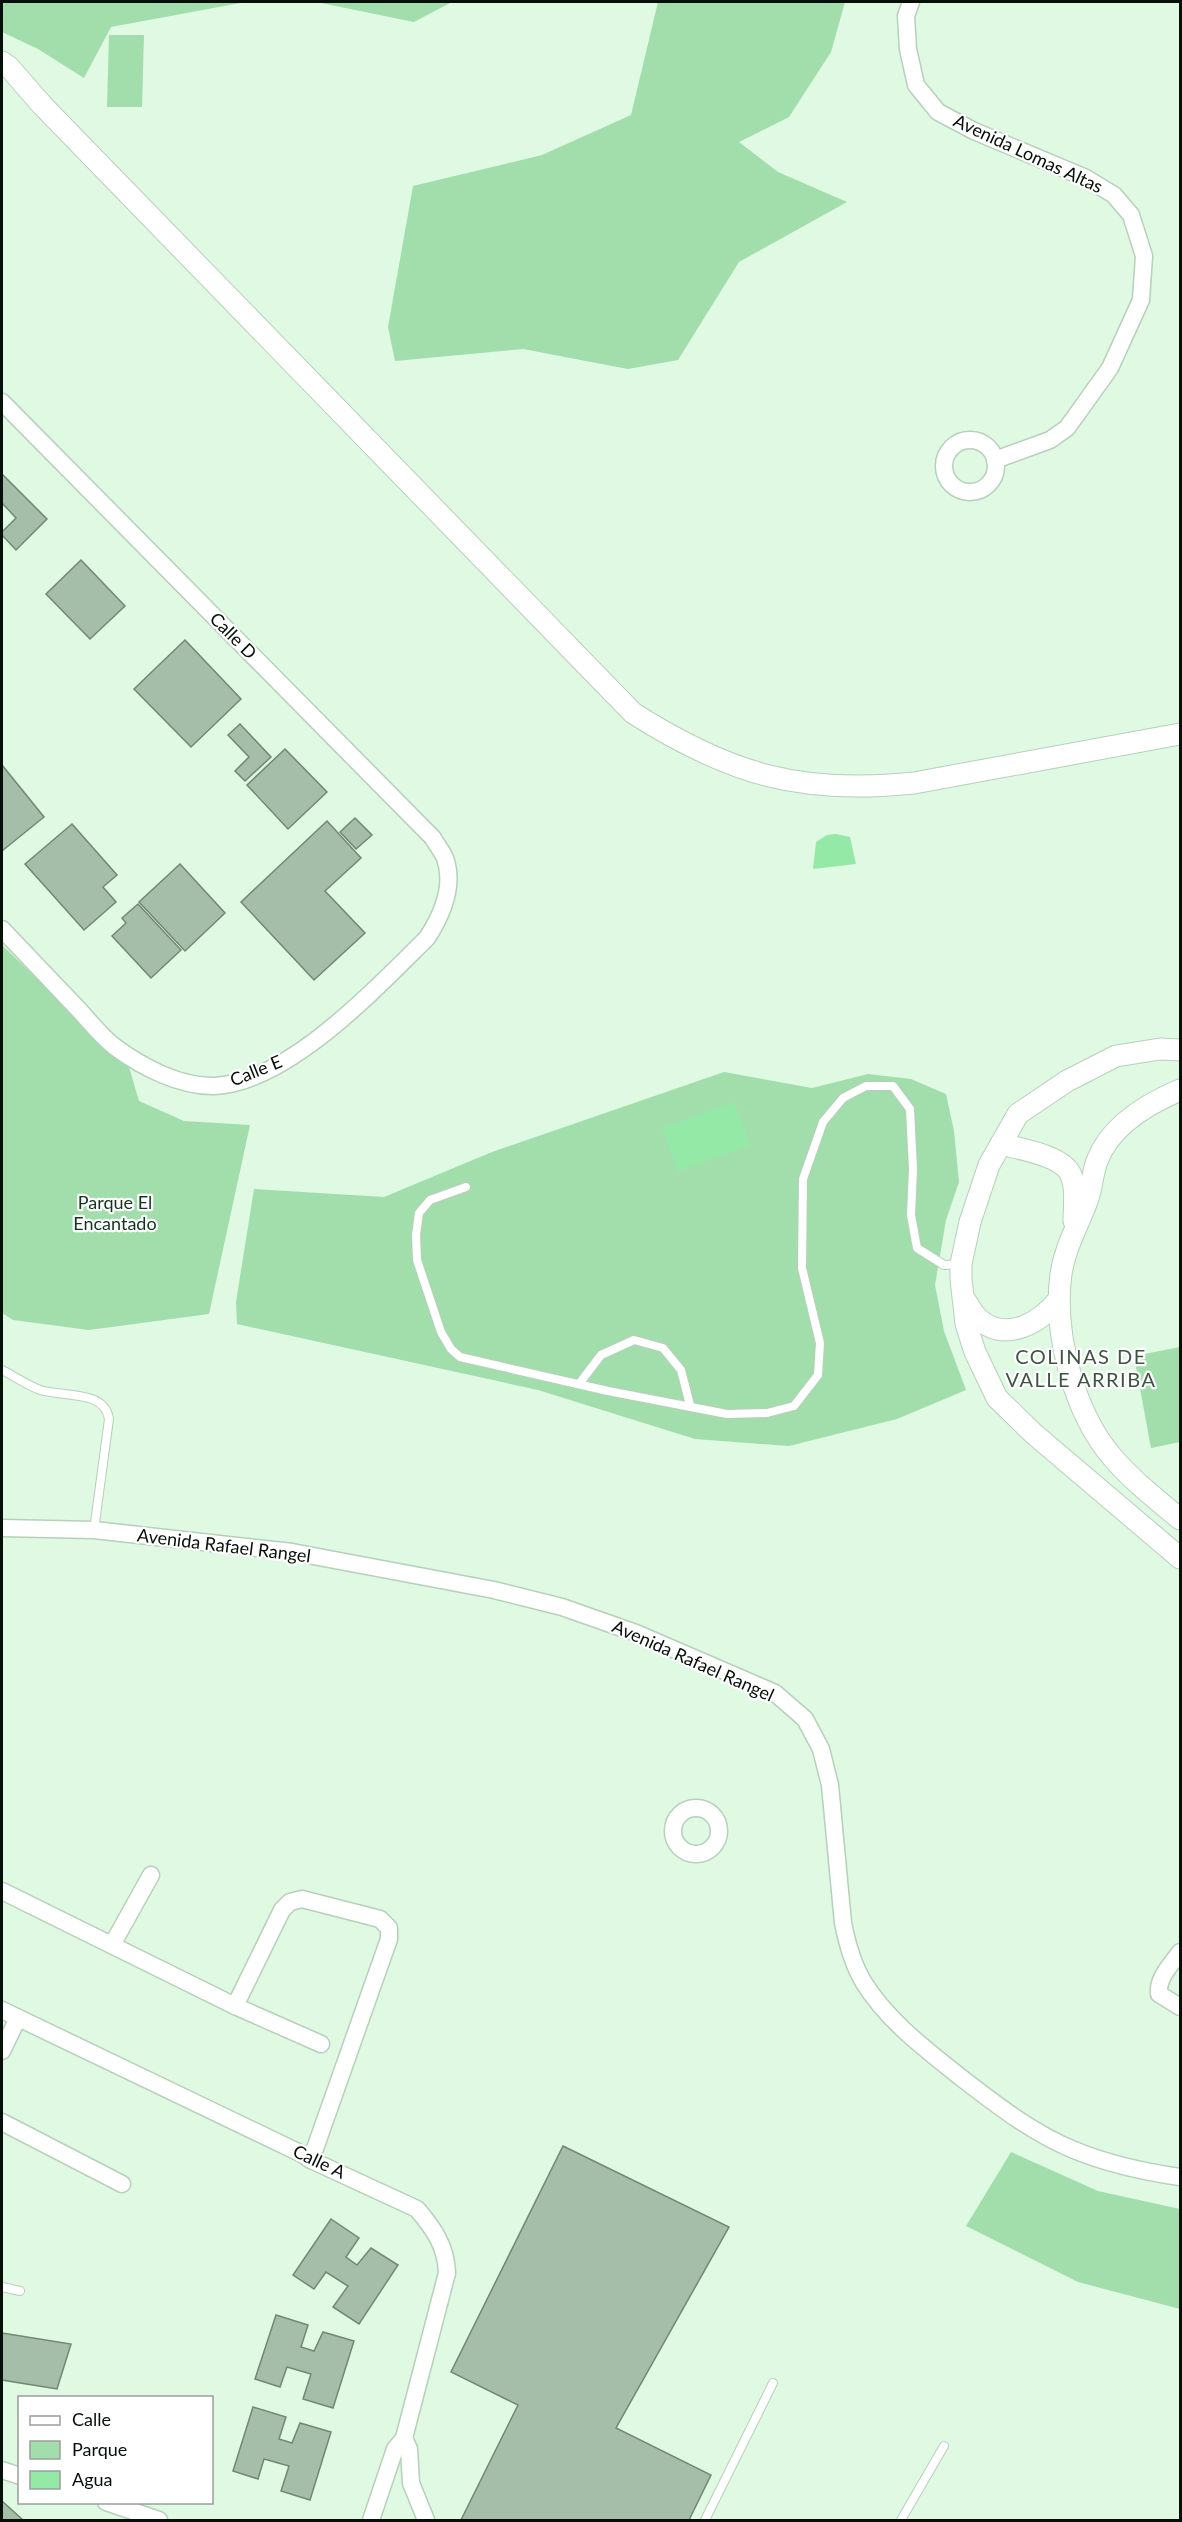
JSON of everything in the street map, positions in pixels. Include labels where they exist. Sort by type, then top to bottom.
[{"type":"street","name":"Avenida Lomas Altas","points":[[911,2],[906,16],[908,49],[916,85],[938,112],[974,131],[1086,178],[1114,195],[1131,215],[1144,256],[1141,300],[1110,368],[1067,428],[1050,441],[995,460]]},
{"type":"street","points":[[2,62],[633,713],[664,733],[738,768],[783,780],[833,788],[869,788],[914,783],[1180,734]]},
{"type":"street","name":"Calle D","points":[[2,402],[433,838],[445,858],[447,880]]},
{"type":"street","name":"Calle E","points":[[2,929],[114,1046],[168,1076],[188,1084],[214,1086],[239,1082],[266,1070],[298,1052],[324,1033],[427,938],[446,902],[447,880]]},
{"type":"street","points":[[1180,1050],[1160,1049],[1116,1056],[1077,1075],[1018,1114],[989,1165],[970,1222],[961,1264],[966,1324],[975,1352],[997,1398],[1034,1434],[1180,1558]]},
{"type":"street","points":[[1073,1230],[1088,1201],[1096,1162],[1108,1138],[1154,1101],[1180,1090]]},
{"type":"street","points":[[1001,1144],[1049,1158],[1070,1172],[1075,1201],[1073,1230],[1061,1273],[1059,1299],[1060,1333],[1075,1387],[1097,1437],[1130,1477],[1180,1519]]},
{"type":"street","points":[[962,1295],[975,1316],[982,1322],[989,1326],[1012,1328],[1028,1326],[1041,1319],[1059,1299]]},
{"type":"street","name":"Avenida Rafael Rangel","points":[[2,1528],[94,1530],[292,1552],[505,1593],[562,1606],[636,1633],[775,1693],[805,1719],[821,1749],[830,1785],[843,1923],[848,1944],[864,1982],[883,2009],[912,2039],[1005,2112],[1038,2131],[1073,2150],[1122,2165],[1180,2177]]},
{"type":"street","points":[[112,1945],[151,1875]]},
{"type":"street","points":[[2,1891],[235,2006],[321,2043]]},
{"type":"street","points":[[235,2006],[282,1910],[290,1902],[302,1899],[380,1919],[389,1928],[389,1939],[310,2160]]},
{"type":"street","points":[[1180,1952],[1159,1982],[1158,1989],[1158,1994],[1180,2007]]},
{"type":"street","name":"Calle A","points":[[2,2010],[302,2154],[310,2160],[417,2209],[441,2242],[446,2256],[447,2273],[404,2438],[395,2449],[371,2520]]},
{"type":"street","points":[[2,2051],[18,2018]]},
{"type":"street","points":[[2,2122],[122,2184]]},
{"type":"street","name":"Calle A","points":[[404,2438],[409,2449],[411,2483],[426,2520]]},
{"type":"street","points":[[2,2470],[18,2475]]},
{"type":"street","points":[[112,2504],[159,2520]]},
{"type":"lane","points":[[466,1187],[430,1200],[419,1213],[416,1235],[417,1260],[441,1332],[451,1349],[460,1357],[727,1414],[767,1413],[794,1406],[818,1375],[820,1343],[802,1268],[803,1179],[823,1122],[843,1098],[866,1086],[893,1086],[910,1110],[913,1169],[912,1215],[917,1248],[944,1265],[961,1264]]},
{"type":"lane","points":[[579,1384],[601,1355],[634,1340],[663,1348],[681,1370],[690,1405]]},
{"type":"lane","points":[[2,1370],[40,1390],[100,1401],[108,1409],[109,1419],[94,1530]]},
{"type":"lane","points":[[2,2287],[20,2291]]},
{"type":"lane","points":[[705,2520],[772,2383]]},
{"type":"lane","points":[[901,2520],[944,2446]]},
{"type":"green space","points":[[2,2],[246,2],[111,27],[84,78],[38,49],[2,32]]},
{"type":"green space","points":[[316,2],[452,2],[414,22]]},
{"type":"green space","points":[[658,2],[845,2],[831,52],[789,117],[739,142],[778,172],[847,202],[739,262],[678,360],[628,369],[523,349],[395,361],[388,327],[413,186],[542,155],[631,115]]},
{"type":"green space","points":[[109,35],[144,35],[142,107],[107,107]]},
{"type":"green space","name":"Parque El Encantado","points":[[2,945],[129,1067],[139,1101],[184,1121],[250,1125],[209,1314],[89,1330],[13,1320],[2,1313]]},
{"type":"green space","points":[[724,1072],[812,1088],[868,1074],[911,1079],[946,1094],[954,1131],[959,1182],[946,1220],[935,1285],[944,1331],[966,1390],[897,1419],[789,1446],[695,1439],[538,1390],[237,1324],[236,1302],[254,1189],[384,1197],[492,1152]]},
{"type":"green space","points":[[1180,1347],[1180,1442],[1151,1448],[1134,1356]]},
{"type":"green space","points":[[1011,2152],[1098,2191],[1180,2209],[1180,2309],[1078,2282],[966,2226]]},
{"type":"water","points":[[827,835],[850,837],[856,864],[813,869],[816,842]]},
{"type":"water","points":[[734,1102],[750,1145],[678,1171],[662,1128]]},
{"type":"building","points":[[2,474],[47,519],[16,550],[2,535],[2,532],[16,518],[2,503]]},
{"type":"building","points":[[81,560],[125,606],[90,639],[46,594]]},
{"type":"building","points":[[185,640],[241,699],[191,747],[134,689]]},
{"type":"building","points":[[240,724],[271,757],[245,781],[235,771],[249,757],[228,735]]},
{"type":"building","points":[[285,749],[327,792],[288,829],[247,785]]},
{"type":"building","points":[[2,765],[44,817],[2,851]]},
{"type":"building","points":[[355,818],[372,835],[356,849],[340,832]]},
{"type":"building","points":[[327,821],[361,858],[325,891],[365,933],[314,980],[241,902]]},
{"type":"building","points":[[72,824],[117,875],[103,887],[116,902],[84,930],[25,864]]},
{"type":"building","points":[[180,864],[225,913],[185,951],[139,902]]},
{"type":"building","points":[[138,904],[181,950],[151,978],[112,936],[126,923],[122,918]]},
{"type":"building","points":[[563,2146],[729,2227],[616,2428],[711,2475],[689,2520],[461,2520],[518,2405],[451,2372]]},
{"type":"building","points":[[331,2219],[359,2238],[346,2257],[357,2265],[371,2248],[398,2265],[359,2324],[333,2307],[348,2286],[326,2272],[314,2289],[293,2275]]},
{"type":"building","points":[[276,2315],[308,2325],[301,2347],[314,2351],[323,2332],[354,2341],[333,2408],[303,2399],[311,2374],[287,2367],[280,2387],[255,2379]]},
{"type":"building","points":[[2,2333],[71,2344],[57,2389],[2,2380]]},
{"type":"building","points":[[253,2407],[286,2417],[279,2439],[292,2443],[300,2423],[331,2432],[310,2500],[281,2491],[289,2466],[264,2459],[258,2479],[233,2471]]},
{"type":"building","points":[[2,2501],[23,2520],[2,2520]]},
{"type":"district","name":"COLINAS DE VALLE ARRIBA","points":[[1081,1368]]}]
